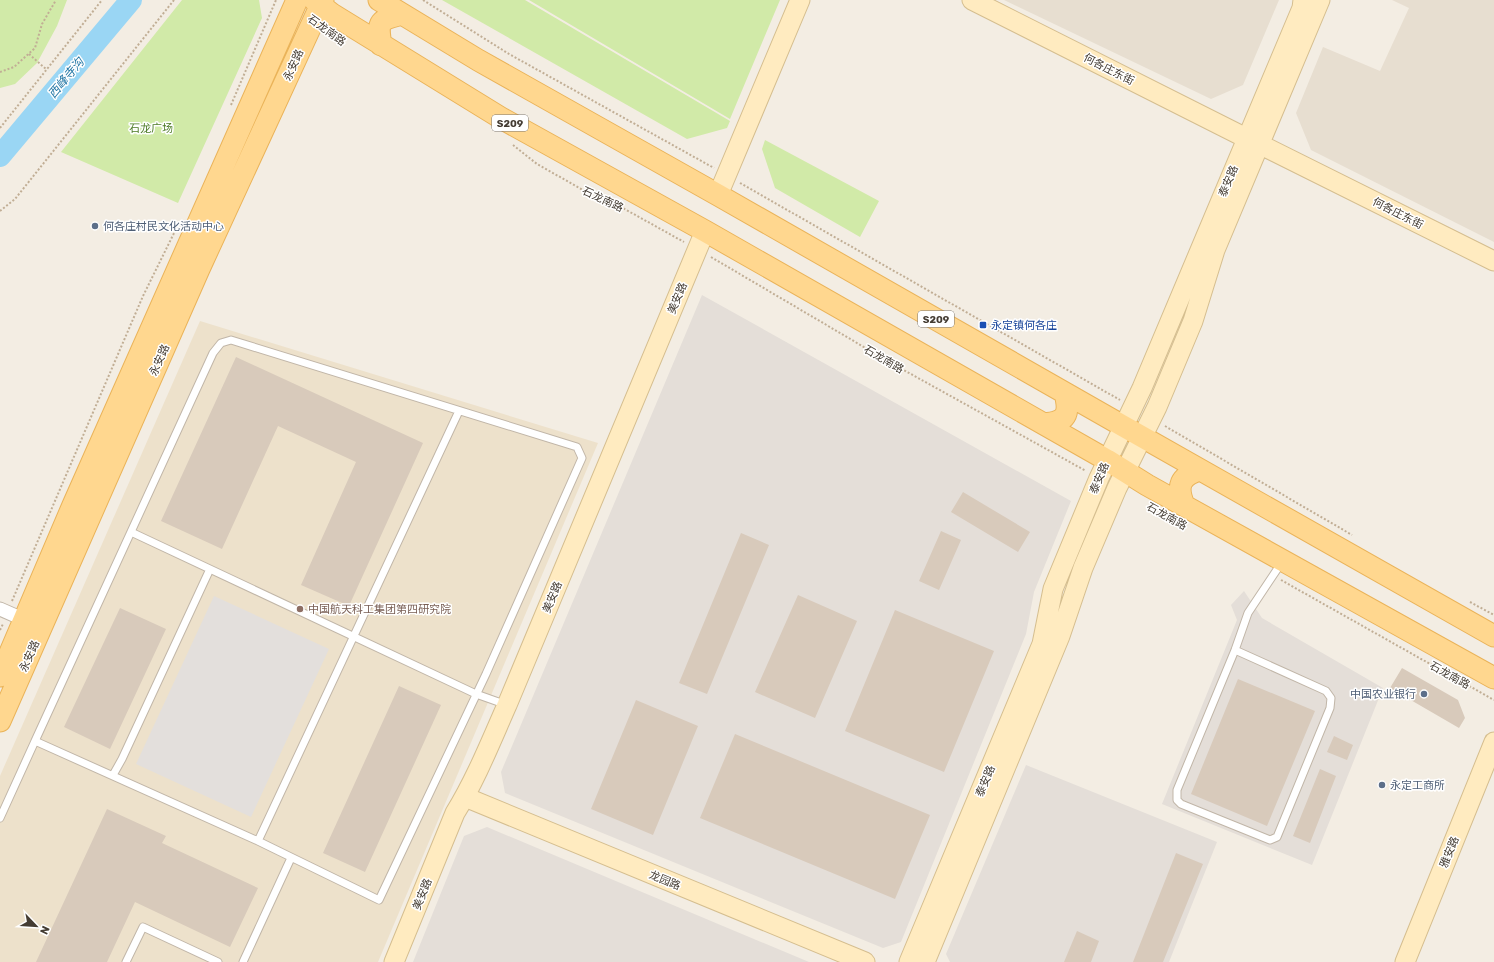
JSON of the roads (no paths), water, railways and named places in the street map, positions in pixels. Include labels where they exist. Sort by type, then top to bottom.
[{"type":"main road","name":"永安路","points":[[0,676],[11,614],[73,505],[297,0]]},
{"type":"main road","name":"S209","points":[[379,0],[492,68],[1123,426],[1146,427],[1200,470],[1491,625]]},
{"type":"main road","name":"永安路","points":[[0,721],[193,283],[319,2]]},
{"type":"main road","name":"石龙南路","points":[[319,2],[332,14],[381,45],[701,240],[1044,424],[1103,469],[1125,471],[1184,505],[1278,568],[1494,678]]},
{"type":"main road","points":[[381,45],[379,31],[380,24],[383,19],[402,14]]},
{"type":"main road","points":[[1044,424],[1054,423],[1063,419],[1068,410],[1065,393]]},
{"type":"main road","points":[[1184,505],[1180,496],[1180,486],[1184,478],[1191,472],[1200,470]]},
{"type":"street","points":[[718,195],[800,0]]},
{"type":"street","name":"何各庄东街","points":[[972,0],[1494,261]]},
{"type":"street","name":"泰安路","points":[[925,962],[1060,636],[1083,568],[1193,321],[1215,250],[1302,8],[1303,0]]},
{"type":"street","name":"泰安路","points":[[909,962],[1042,644],[1053,589],[1103,469],[1142,388],[1253,141],[1320,0]]},
{"type":"street","name":"美安路","points":[[394,962],[455,812],[465,797],[507,705],[701,240]]},
{"type":"street","name":"雅安路","points":[[1405,962],[1494,742]]},
{"type":"street","name":"龙园路","points":[[465,797],[865,962]]},
{"type":"lane","points":[[0,818],[35,741],[213,353],[221,343],[231,340],[577,447],[582,458],[476,694],[379,900],[258,841],[35,741]]},
{"type":"lane","points":[[258,841],[459,411]]},
{"type":"lane","points":[[131,532],[476,694],[507,705]]},
{"type":"lane","points":[[1235,650],[1326,691],[1331,698],[1330,708],[1277,837],[1270,840],[1181,804],[1177,800],[1177,790],[1235,650],[1248,613],[1278,568]]},
{"type":"lane","points":[[113,775],[122,759],[210,569]]},
{"type":"lane","points":[[243,962],[291,858]]},
{"type":"lane","points":[[126,962],[143,927],[218,962]]},
{"type":"waterway","name":"西峰寺沟","points":[[0,156],[131,0]]},
{"type":"place","name":"何各庄村民文化活动中心","points":[[95,226]]},
{"type":"place","name":"永定镇何各庄","points":[[983,325]]},
{"type":"place","name":"中国航天科工集团第四研究院","points":[[300,609]]},
{"type":"place","name":"中国农业银行","points":[[1424,694]]},
{"type":"place","name":"永定工商所","points":[[1382,785]]},
{"type":"park label","name":"石龙广场","points":[[151,128]]}]
